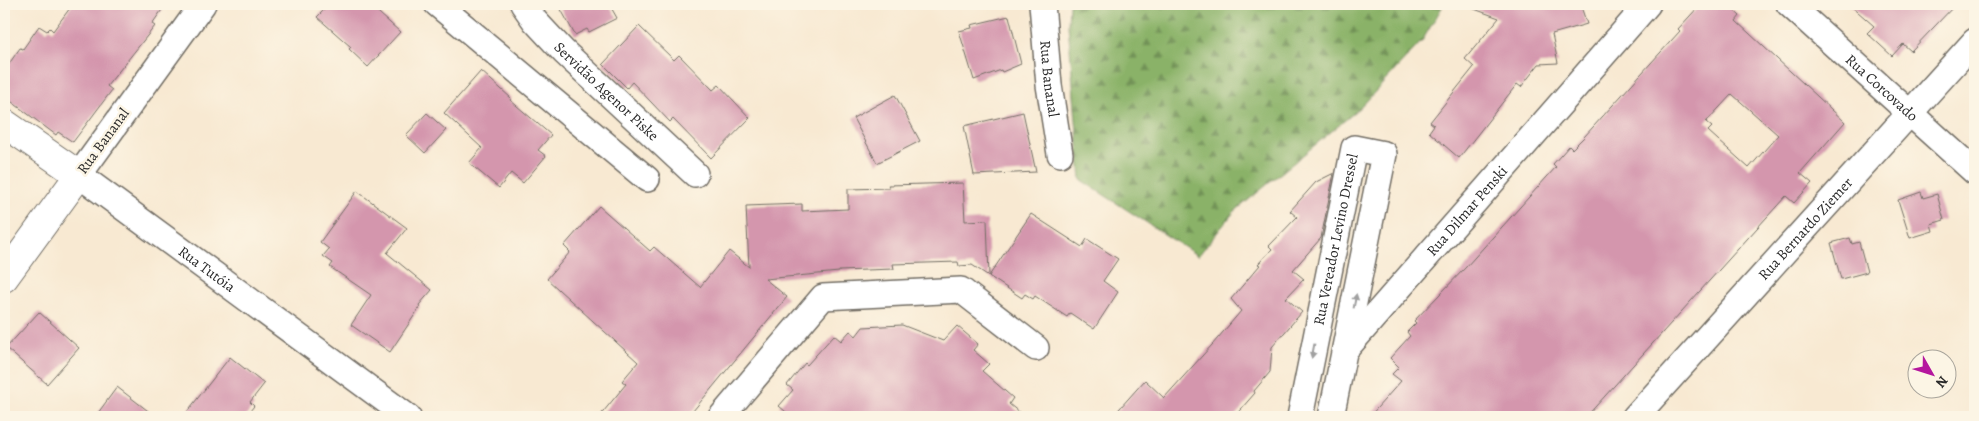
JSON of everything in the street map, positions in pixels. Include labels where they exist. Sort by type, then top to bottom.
[{"type":"street","name":"Rua Bananal","points":[[4,278],[203,4]]},
{"type":"street","points":[[437,4],[647,179]]},
{"type":"street","name":"Servidão Agenor Piske","points":[[524,4],[536,21],[564,52],[695,174]]},
{"type":"street","name":"Rua Bananal","points":[[1042,4],[1049,85],[1060,154]]},
{"type":"street","name":"Rua Dilmar Penski","points":[[1286,417],[1302,407],[1345,350],[1648,4]]},
{"type":"street","name":"Rua Corcovado","points":[[1789,4],[1975,172]]},
{"type":"street","name":"Rua Bernardo Ziemer","points":[[1635,417],[1975,41]]},
{"type":"street","name":"Rua Tutóia","points":[[4,123],[408,417]]},
{"type":"street","name":"Rua Vereador Levino Dressel","points":[[1302,407],[1354,148],[1384,154],[1331,417]]},
{"type":"street","points":[[720,417],[823,297],[962,290],[1036,348]]},
{"type":"green space","points":[[1069,4],[1444,4],[1422,41],[1361,107],[1234,212],[1198,256],[1081,180],[1068,25]]},
{"type":"building","points":[[73,4],[166,4],[152,24],[155,26],[107,86],[112,90],[73,142],[58,132],[56,135],[4,96],[4,71],[39,26],[47,31],[50,28],[53,31]]},
{"type":"building","points":[[330,4],[369,4],[400,32],[368,67],[349,49],[351,47],[317,17]]},
{"type":"building","points":[[558,4],[609,4],[617,18],[589,32],[587,29],[575,35]]},
{"type":"building","points":[[1467,4],[1580,4],[1587,24],[1552,34],[1558,63],[1539,64],[1521,87],[1517,84],[1459,158],[1429,132],[1434,125],[1430,122],[1474,67],[1465,59],[1499,18],[1466,6]]},
{"type":"building","points":[[1701,4],[1727,4],[1740,16],[1736,21],[1845,122],[1800,173],[1812,183],[1794,203],[1786,196],[1586,417],[1369,417],[1401,381],[1392,374],[1399,367],[1390,358],[1410,336],[1407,332],[1416,323],[1414,321],[1466,267],[1556,167],[1553,164],[1569,146],[1572,149],[1584,137],[1680,31],[1678,29]],"holes":[[[1732,94],[1778,135],[1749,168],[1708,131],[1712,127],[1706,122]]]},
{"type":"building","points":[[1849,4],[1956,4],[1911,51],[1903,44],[1892,56],[1867,33],[1874,26]]},
{"type":"building","points":[[1009,16],[1021,64],[974,80],[959,31],[972,28],[971,25]]},
{"type":"building","points":[[639,26],[674,60],[679,55],[713,90],[719,85],[750,118],[711,158],[673,119],[670,122],[632,82],[627,88],[603,64]]},
{"type":"building","points":[[481,71],[511,98],[510,100],[551,135],[538,150],[546,156],[523,183],[511,173],[499,188],[469,163],[482,148],[444,113]]},
{"type":"building","points":[[895,95],[920,141],[877,163],[853,118]]},
{"type":"building","points":[[1023,112],[1036,172],[974,175],[964,126]]},
{"type":"building","points":[[427,113],[446,130],[425,153],[406,135]]},
{"type":"building","points":[[1334,173],[1321,238],[1293,270],[1304,279],[1286,298],[1302,312],[1272,347],[1270,372],[1234,417],[1112,417],[1145,380],[1164,398],[1241,311],[1231,299],[1272,249],[1269,246],[1297,217],[1290,211],[1316,182]]},
{"type":"building","points":[[963,183],[965,221],[987,220],[989,276],[1031,214],[1082,247],[1087,239],[1118,259],[1103,281],[1118,292],[1094,329],[1070,313],[1067,317],[1035,296],[1033,299],[1025,294],[1022,298],[972,265],[959,266],[958,262],[893,264],[894,269],[839,271],[765,279],[787,297],[688,417],[599,417],[626,384],[622,381],[638,362],[547,279],[570,252],[564,246],[599,206],[650,251],[654,247],[700,287],[729,251],[749,267],[746,206],[802,204],[802,211],[848,209],[848,189],[890,188],[888,185]]},
{"type":"building","points":[[357,191],[407,228],[387,253],[432,290],[419,305],[420,307],[390,352],[351,325],[371,295],[330,267],[333,263],[323,256],[329,249],[320,242]]},
{"type":"building","points":[[1921,192],[1923,198],[1937,194],[1944,220],[1931,224],[1933,231],[1910,238],[1898,200]]},
{"type":"building","points":[[1850,238],[1852,244],[1859,242],[1867,272],[1841,279],[1831,243]]},
{"type":"building","points":[[39,312],[79,348],[47,384],[6,348]]},
{"type":"building","points":[[902,325],[943,341],[957,326],[978,344],[973,350],[989,364],[982,371],[1013,398],[1009,404],[1025,417],[792,417],[779,406],[793,390],[787,385],[805,363],[807,365],[834,335],[841,341],[850,331],[856,336],[863,327]]},
{"type":"building","points":[[230,357],[264,384],[250,402],[254,406],[245,417],[183,417]]},
{"type":"building","points":[[117,387],[156,417],[95,417]]}]
